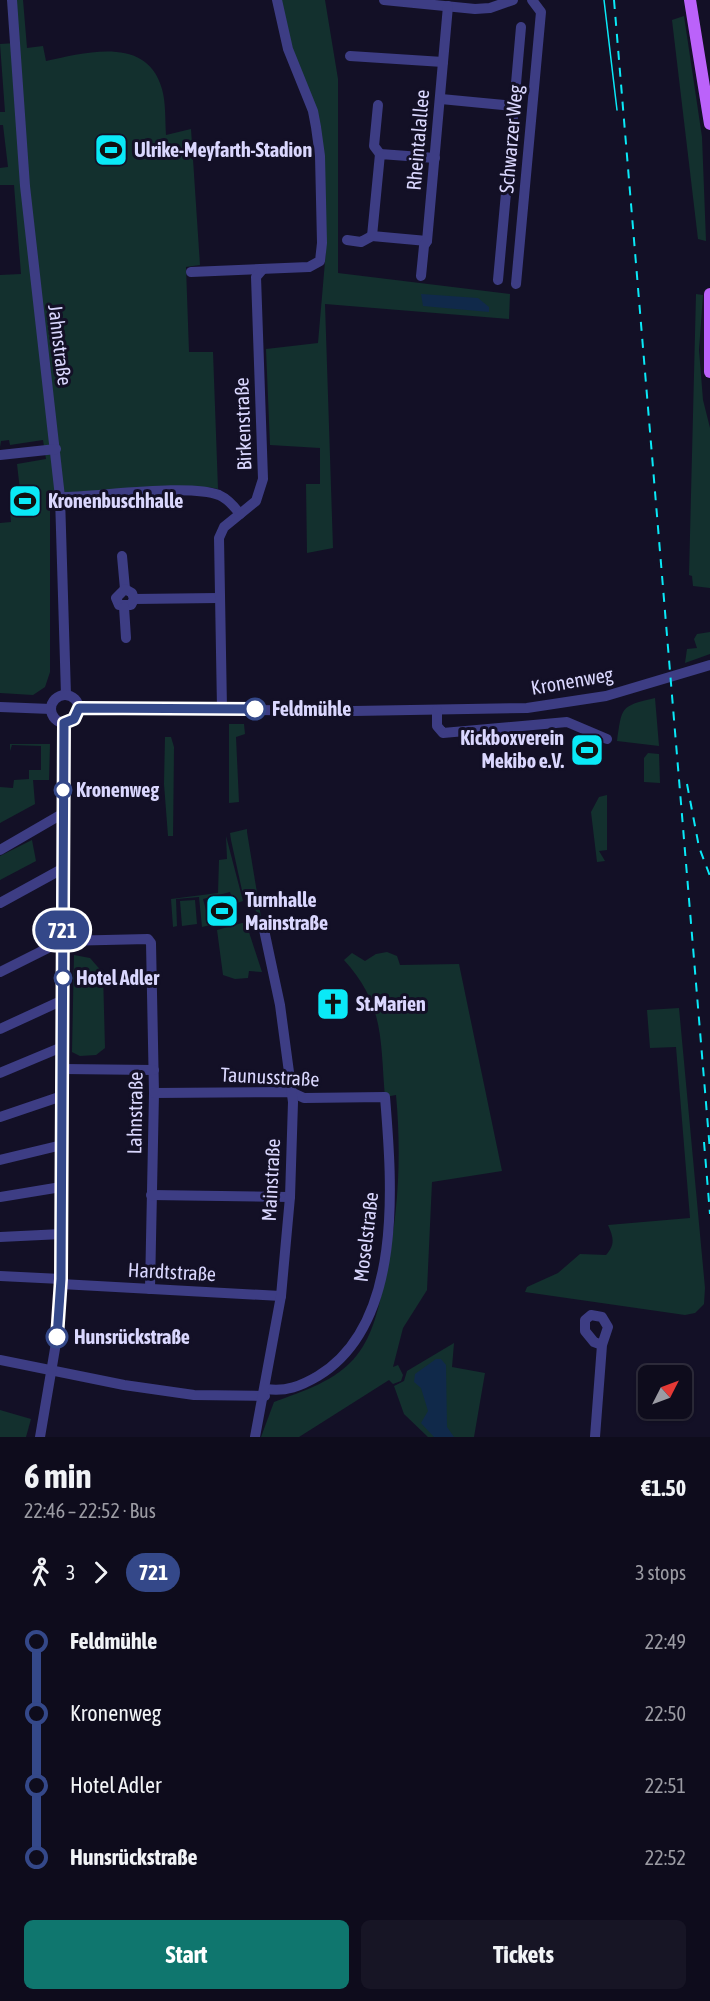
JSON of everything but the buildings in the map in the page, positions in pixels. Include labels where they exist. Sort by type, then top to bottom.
[{"type":"main road","points":[[690,0],[710,124]]},
{"type":"main road","points":[[710,294],[710,372]]},
{"type":"street","name":"Jahnstraße","points":[[12,0],[24,186],[60,498],[66,695]]},
{"type":"street","points":[[191,272],[208,269],[262,270],[314,266],[320,261],[322,243],[320,156],[316,127],[313,111],[288,49],[278,0]]},
{"type":"street","points":[[384,0],[490,8],[513,0]]},
{"type":"street","name":"Schwarzer Weg","points":[[516,284],[541,12],[531,0]]},
{"type":"street","name":"Rheintalallee","points":[[421,276],[424,246],[428,241],[448,6]]},
{"type":"street","points":[[498,280],[521,27]]},
{"type":"street","points":[[350,56],[443,62]]},
{"type":"street","points":[[441,99],[514,106]]},
{"type":"street","points":[[372,236],[380,154],[374,146],[378,105]]},
{"type":"street","points":[[380,154],[435,158]]},
{"type":"street","points":[[347,240],[361,242],[372,236],[428,241]]},
{"type":"street","name":"Birkenstraße","points":[[222,709],[218,597],[219,538],[224,527],[256,501],[263,479],[256,277],[262,270]]},
{"type":"street","points":[[0,455],[56,449]]},
{"type":"street","points":[[60,498],[172,491],[213,494],[229,501],[240,514]]},
{"type":"street","points":[[122,556],[124,589],[116,598],[119,605],[124,607],[130,605],[134,599]]},
{"type":"street","points":[[124,589],[132,593],[134,599]]},
{"type":"street","points":[[134,599],[218,597]]},
{"type":"street","points":[[124,607],[126,638]]},
{"type":"street","name":"Kronenweg","points":[[79,708],[437,710],[527,708],[585,699],[648,685],[710,665]]},
{"type":"street","points":[[66,695],[75,699],[79,708],[74,719],[64,723],[56,719],[51,709],[55,699],[66,695]]},
{"type":"street","points":[[0,707],[51,709]]},
{"type":"street","name":"Kronenweg","points":[[437,710],[437,726],[443,733],[567,722],[607,739]]},
{"type":"street","points":[[40,1437],[57,1337],[61,1282],[64,723]]},
{"type":"street","points":[[0,850],[62,814]]},
{"type":"street","points":[[0,903],[62,869]]},
{"type":"street","name":"Mainstraße","points":[[255,1437],[266,1392],[281,1296],[290,1197],[291,1092],[284,1027],[263,925]]},
{"type":"street","name":"Lahnstraße","points":[[62,941],[147,939],[152,946],[154,1093],[150,1289]]},
{"type":"street","points":[[0,972],[62,941]]},
{"type":"street","points":[[0,1029],[63,1000]]},
{"type":"street","points":[[0,1073],[62,1047]]},
{"type":"street","points":[[63,1070],[154,1070]]},
{"type":"street","name":"Taunusstraße","points":[[154,1093],[291,1092],[304,1098],[385,1097]]},
{"type":"street","points":[[0,1117],[62,1096]]},
{"type":"street","name":"Moselstraße","points":[[50,1371],[194,1395],[290,1389],[338,1363],[355,1343],[375,1302],[388,1230],[390,1160],[385,1097]]},
{"type":"street","points":[[0,1160],[62,1145]]},
{"type":"street","points":[[0,1197],[61,1187]]},
{"type":"street","points":[[151,1195],[290,1197]]},
{"type":"street","points":[[0,1237],[62,1234]]},
{"type":"street","name":"Hardtstraße","points":[[0,1276],[150,1289],[281,1296]]},
{"type":"street","points":[[595,1437],[602,1345]]},
{"type":"street","points":[[0,1360],[50,1371]]},
{"type":"green space","points":[[12,0],[23,0],[27,48],[43,46],[46,61],[96,52],[129,54],[143,61],[154,72],[162,89],[166,135],[191,129],[200,265],[186,267],[189,352],[213,352],[218,489],[208,487],[50,494],[50,672],[45,687],[33,695],[0,693],[0,523],[11,522],[10,512],[38,510],[37,498],[21,499],[17,464],[46,459],[43,440],[10,445],[9,440],[1,441],[0,447],[0,275],[21,274],[14,185],[0,185],[0,168],[8,167],[3,125],[0,125],[0,112],[5,112],[0,44],[16,43]]},
{"type":"green space","points":[[278,0],[325,0],[338,79],[338,273],[510,294],[509,319],[325,304],[333,548],[307,553],[306,484],[320,484],[320,448],[270,445],[266,349],[318,343],[326,250],[320,156]]},
{"type":"green space","points":[[684,16],[702,137],[706,241],[698,239],[672,20]]},
{"type":"green space","points":[[696,294],[703,295],[699,350],[703,400],[710,428],[710,588],[693,586],[692,576],[689,575]]},
{"type":"green space","points":[[710,632],[710,654],[685,663],[687,649],[697,648],[694,639],[697,634]]},
{"type":"green space","points":[[655,698],[659,746],[617,741],[620,721],[625,710],[635,703]]},
{"type":"green space","points":[[229,724],[244,724],[245,734],[236,737],[239,802],[229,803]]},
{"type":"green space","points":[[165,737],[171,737],[174,747],[173,836],[168,836],[164,784]]},
{"type":"green space","points":[[10,744],[50,744],[49,780],[33,780],[35,804],[0,823],[0,787],[13,788],[14,780],[29,779],[29,770],[41,770],[41,746],[12,745],[10,751]]},
{"type":"green space","points":[[648,753],[659,754],[660,783],[644,782],[644,758]]},
{"type":"green space","points":[[607,795],[607,850],[599,851],[605,861],[597,862],[591,812],[599,797]]},
{"type":"green space","points":[[247,829],[261,917],[243,895],[231,840],[230,833]]},
{"type":"green space","points":[[226,836],[243,901],[234,904],[230,892],[203,899],[210,925],[202,927],[199,897],[176,899],[177,926],[173,927],[171,899],[218,893],[219,860],[227,859]]},
{"type":"green space","points":[[32,840],[36,861],[0,880],[0,856]]},
{"type":"green space","points":[[195,900],[197,924],[182,926],[180,901]]},
{"type":"green space","points":[[246,923],[262,972],[249,971],[248,978],[235,979],[223,975],[217,930]]},
{"type":"green space","points":[[387,952],[397,956],[400,965],[459,964],[502,1171],[432,1182],[427,1290],[403,1328],[393,1367],[398,1365],[403,1375],[401,1381],[393,1384],[389,1380],[299,1437],[261,1437],[274,1402],[319,1384],[349,1364],[363,1347],[377,1311],[389,1259],[396,1212],[399,1142],[396,1095],[385,1097],[381,1040],[374,1008],[357,976],[344,960],[352,953],[365,961],[376,954]]},
{"type":"green space","points":[[74,955],[90,958],[103,973],[105,1048],[96,1055],[80,1056],[72,1052]]},
{"type":"green space","points":[[679,1008],[705,1288],[704,1304],[695,1313],[685,1315],[525,1292],[527,1287],[558,1273],[580,1254],[606,1255],[613,1241],[608,1225],[690,1218],[676,1047],[650,1048],[647,1010]]},
{"type":"green space","points":[[454,1343],[452,1367],[485,1373],[474,1437],[428,1437],[404,1414],[394,1386],[404,1381],[407,1371]]},
{"type":"green space","points":[[0,1410],[31,1419],[26,1437],[0,1437]]},
{"type":"water","points":[[421,294],[478,298],[489,307],[489,312],[423,306]]},
{"type":"water","points":[[436,1359],[441,1359],[446,1365],[447,1427],[454,1437],[434,1437],[421,1423],[428,1411],[421,1388],[414,1382],[415,1374]]},
{"type":"tram line","points":[[604,0],[617,110]]},
{"type":"railway","points":[[614,0],[710,1151]]},
{"type":"railway","points":[[687,784],[699,847],[710,876]]},
{"type":"railway","points":[[704,1142],[710,1214]]},
{"type":"bus line","name":"721","points":[[57,1337],[62,1234],[64,723],[70,722],[77,716],[79,708],[255,709]]},
{"type":"place","name":"Ulrike-Meyfarth-Stadion","points":[[111,150]]},
{"type":"place","name":"Kronenbuschhalle","points":[[25,501]]},
{"type":"place","name":"Feldmühle","points":[[255,709]]},
{"type":"place","name":"Kickboxverein Mekibo e.V.","points":[[587,750]]},
{"type":"place","name":"Kronenweg","points":[[63,790]]},
{"type":"place","name":"Turnhalle Mainstraße","points":[[222,911]]},
{"type":"place","name":"Hotel Adler","points":[[63,978]]},
{"type":"place","name":"St.Marien","points":[[333,1004]]},
{"type":"place","name":"Hunsrückstraße","points":[[57,1337]]}]
